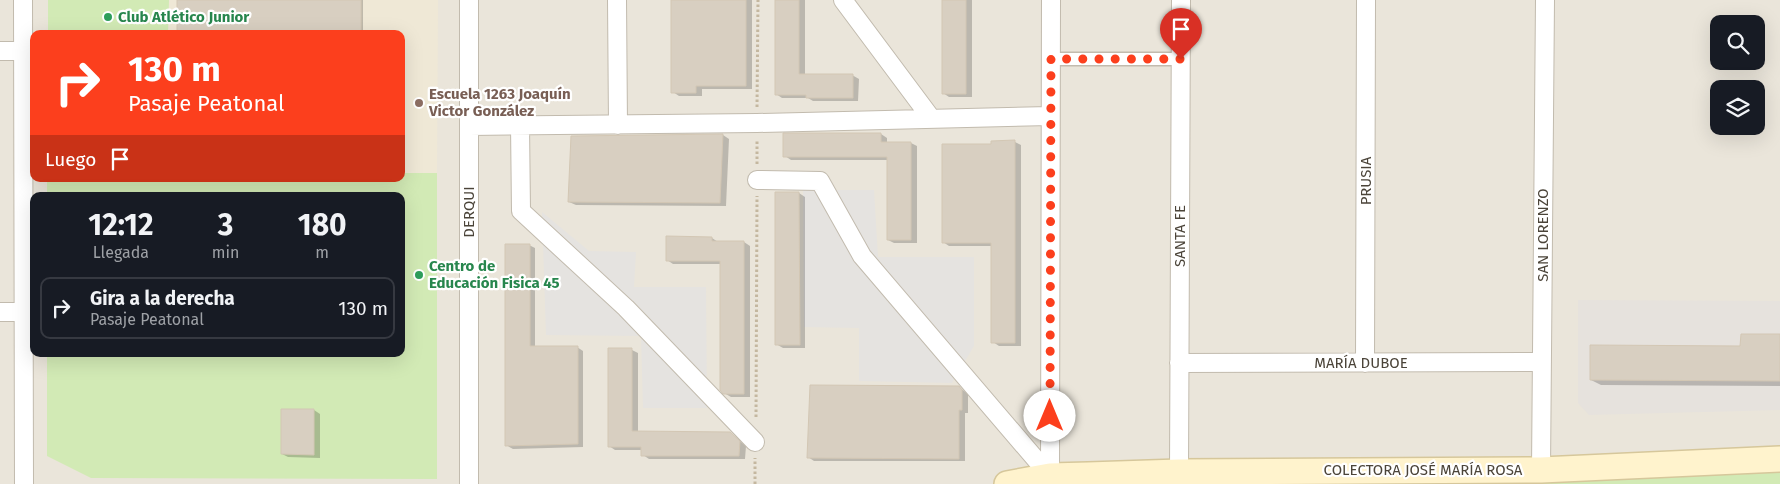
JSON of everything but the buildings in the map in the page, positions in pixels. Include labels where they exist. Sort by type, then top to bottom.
[{"type":"main road","name":"COLECTORA JOSÉ MARÍA ROSA","points":[[1007,484],[1050,476],[1179,472],[1541,470],[1780,460]]},
{"type":"street","points":[[23,0],[24,484]]},
{"type":"street","name":"DERQUI","points":[[469,0],[469,484]]},
{"type":"street","points":[[617,0],[618,125]]},
{"type":"street","points":[[843,0],[931,118]]},
{"type":"street","points":[[1050,476],[1051,0]]},
{"type":"street","name":"SANTA FE","points":[[1179,472],[1181,0]]},
{"type":"street","name":"PRUSIA","points":[[1365,363],[1366,0]]},
{"type":"street","name":"SAN LORENZO","points":[[1541,470],[1545,0]]},
{"type":"street","points":[[0,51],[23,51]]},
{"type":"street","points":[[1051,59],[1181,59]]},
{"type":"street","points":[[469,126],[757,123],[1050,116]]},
{"type":"street","points":[[520,125],[521,211],[626,308],[755,442]]},
{"type":"street","points":[[757,180],[820,181],[862,256],[1050,476]]},
{"type":"street","points":[[0,312],[25,312]]},
{"type":"street","name":"MARÍA DUBOE","points":[[1179,363],[1542,362]]},
{"type":"path","points":[[755,484],[758,0]]},
{"type":"shaded area","points":[[0,0],[1780,0],[1780,484],[0,484]]},
{"type":"shaded area","name":"Escuela 1263 Joaquín Victor González","points":[[169,0],[438,0],[437,173],[405,173],[405,30],[168,30]]},
{"type":"shaded area","points":[[803,190],[874,190],[878,257],[974,257],[974,346],[952,383],[859,381],[859,328],[804,327]]},
{"type":"shaded area","points":[[542,212],[589,251],[636,252],[634,287],[706,287],[707,408],[643,408],[641,336],[546,335]]},
{"type":"shaded area","points":[[1578,300],[1780,301],[1780,410],[1589,415],[1578,403]]},
{"type":"green space","name":"Club Atlético Junior","points":[[48,0],[169,0],[168,30],[48,30]]},
{"type":"green space","name":"Centro de Educación Fisica 45","points":[[405,173],[437,173],[437,479],[91,478],[47,456],[47,357],[405,357],[405,192],[47,192],[47,182],[405,182]]},
{"type":"green space","points":[[1780,459],[1780,484],[1007,484]]},
{"type":"place","name":"Club Atlético Junior","points":[[108,17]]},
{"type":"place","name":"Escuela 1263 Joaquín Victor González","points":[[419,103]]},
{"type":"place","name":"Centro de Educación Fisica 45","points":[[419,275]]},
{"type":"route","points":[[1050,416],[1051,59],[1181,59]]}]
